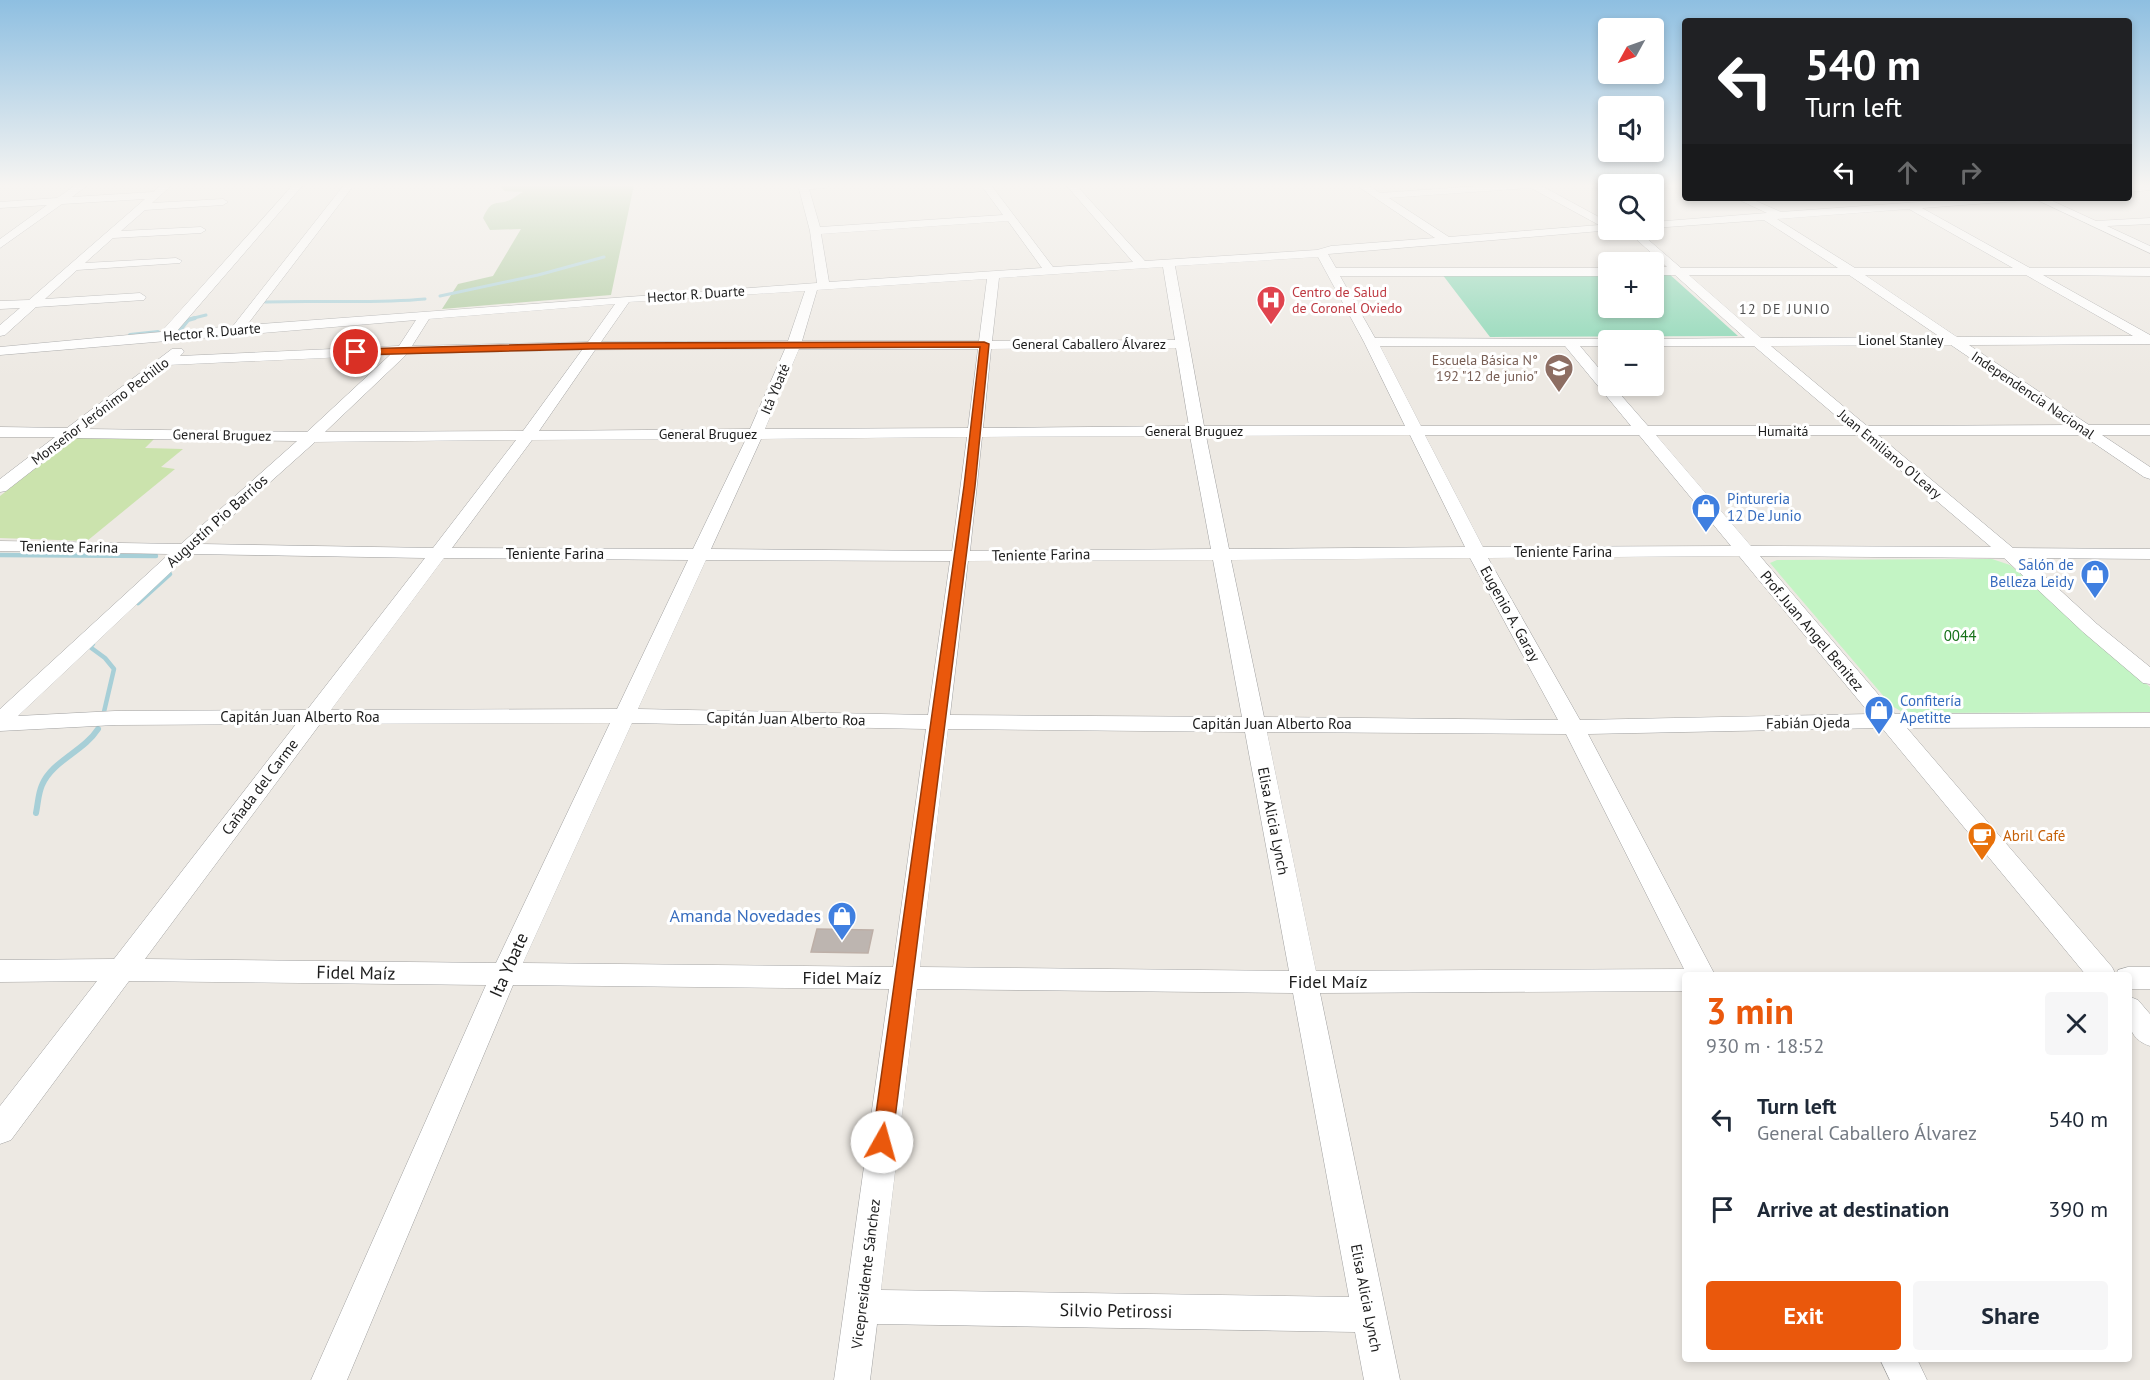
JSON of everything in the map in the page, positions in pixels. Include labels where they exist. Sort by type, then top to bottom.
[{"type":"street","points":[[0,332],[95,249]]},
{"type":"street","name":"Monseñor Jerónimo Pechillo","points":[[165,336],[241,249]]},
{"type":"street","points":[[237,330],[299,249]]},
{"type":"street","name":"Itá Ybaté","points":[[699,554],[756,433],[818,286],[816,249]]},
{"type":"street","points":[[1034,249],[1050,271]]},
{"type":"street","points":[[1128,249],[1142,265]]},
{"type":"street","name":"Hector R. Duarte","points":[[0,351],[625,299],[1142,265],[1321,252],[1330,249]]},
{"type":"street","name":"Juan Emiliano O'Leary","points":[[1653,249],[1757,341],[2010,554],[2090,628],[2150,678]]},
{"type":"street","name":"Independencia Nacional","points":[[1821,249],[2150,474]]},
{"type":"street","points":[[1990,249],[2150,340]]},
{"type":"street","name":"Eugenio A. Garay","points":[[1321,252],[1371,342],[1476,552],[1573,727],[1699,972]]},
{"type":"street","points":[[75,267],[176,261]]},
{"type":"street","name":"Elisa Alicia Lynch","points":[[1168,262],[1197,431],[1382,1380]]},
{"type":"street","points":[[1332,272],[1497,266],[1598,271]]},
{"type":"street","points":[[1664,271],[2150,272]]},
{"type":"street","name":"Vicepresidente Sánchez","points":[[852,1380],[960,556],[993,275]]},
{"type":"street","points":[[0,305],[140,297]]},
{"type":"street","name":"Cañada del Carme","points":[[0,1130],[528,435],[625,299]]},
{"type":"street","name":"Augustín Pio Barrios","points":[[0,722],[403,350],[425,315]]},
{"type":"street","name":"Monseñor Jerónimo Pechillo","points":[[0,487],[168,361],[198,333]]},
{"type":"street","name":"Lionel Stanley","points":[[1664,342],[2150,340]]},
{"type":"street","points":[[1371,342],[1598,342]]},
{"type":"street","name":"Prof. Juan Angel Benitez","points":[[1569,342],[2099,972]]},
{"type":"street","name":"General Caballero Álvarez","points":[[168,361],[403,350],[591,346],[1182,344]]},
{"type":"street","name":"Humaitá","points":[[1415,431],[2150,430]]},
{"type":"street","name":"General Bruguez","points":[[0,432],[311,437],[1415,431]]},
{"type":"street","name":"Teniente Farina","points":[[0,546],[438,553],[960,556],[1745,551],[2150,554]]},
{"type":"street","name":"Ita Ybate","points":[[329,1380],[504,975],[699,554]]},
{"type":"street","name":"Capitán Juan Alberto Roa","points":[[0,722],[90,722],[115,718],[623,716],[938,722],[1573,727]]},
{"type":"street","name":"Fabián Ojeda","points":[[1573,727],[1888,721],[2150,720]]},
{"type":"street","name":"Fidel Maíz","points":[[0,971],[121,970],[1305,982],[1682,980]]},
{"type":"street","points":[[2132,978],[2150,978]]},
{"type":"street","points":[[2132,1013],[2150,1034]]},
{"type":"street","name":"Silvio Petirossi","points":[[862,1307],[1370,1315]]},
{"type":"street","points":[[1900,1362],[1909,1380]]},
{"type":"green space","points":[[509,249],[621,249],[611,295],[442,309],[458,284],[493,276]]},
{"type":"green space","points":[[1664,272],[1667,272],[1738,336],[1664,336],[1664,330],[1598,330],[1598,337],[1490,337],[1442,274],[1598,273],[1598,318],[1664,318]]},
{"type":"green space","points":[[74,438],[154,439],[145,448],[183,449],[161,467],[175,469],[87,541],[0,538],[0,496]]},
{"type":"green space","name":"0044","points":[[1992,559],[2010,565],[2150,687],[2150,712],[1904,713],[1892,706],[1770,563],[1777,560]]},
{"type":"building","name":"Amanda Novedades","points":[[817,929],[873,930],[868,953],[811,952]]},
{"type":"waterway","points":[[440,296],[538,275],[604,257]]},
{"type":"waterway","points":[[265,302],[425,299]]},
{"type":"waterway","points":[[190,319],[206,315]]},
{"type":"waterway","points":[[180,330],[188,320],[195,318]]},
{"type":"waterway","points":[[130,335],[158,332]]},
{"type":"waterway","points":[[0,555],[156,556]]},
{"type":"waterway","points":[[138,603],[170,574]]},
{"type":"waterway","points":[[93,644],[90,647],[105,658],[114,669],[103,716]]},
{"type":"waterway","points":[[36,813],[41,788],[47,777],[53,769],[85,744],[98,729]]},
{"type":"place","name":"Centro de Salud de Coronel Oviedo","points":[[1271,326]]},
{"type":"place","name":"Escuela Básica N° 192 \"12 de junio\"","points":[[1559,394]]},
{"type":"place","name":"Pintureria 12 De Junio","points":[[1706,534]]},
{"type":"place","name":"Salón de Belleza Leidy","points":[[2095,600]]},
{"type":"place","name":"Confitería Apetitte","points":[[1879,736]]},
{"type":"place","name":"Abril Café","points":[[1982,862]]},
{"type":"place","name":"Amanda Novedades","points":[[842,942]]},
{"type":"district","name":"12 DE JUNIO","points":[[1785,309]]},
{"type":"route","points":[[356,352],[591,346],[984,344],[969,486],[882,1142]]}]
